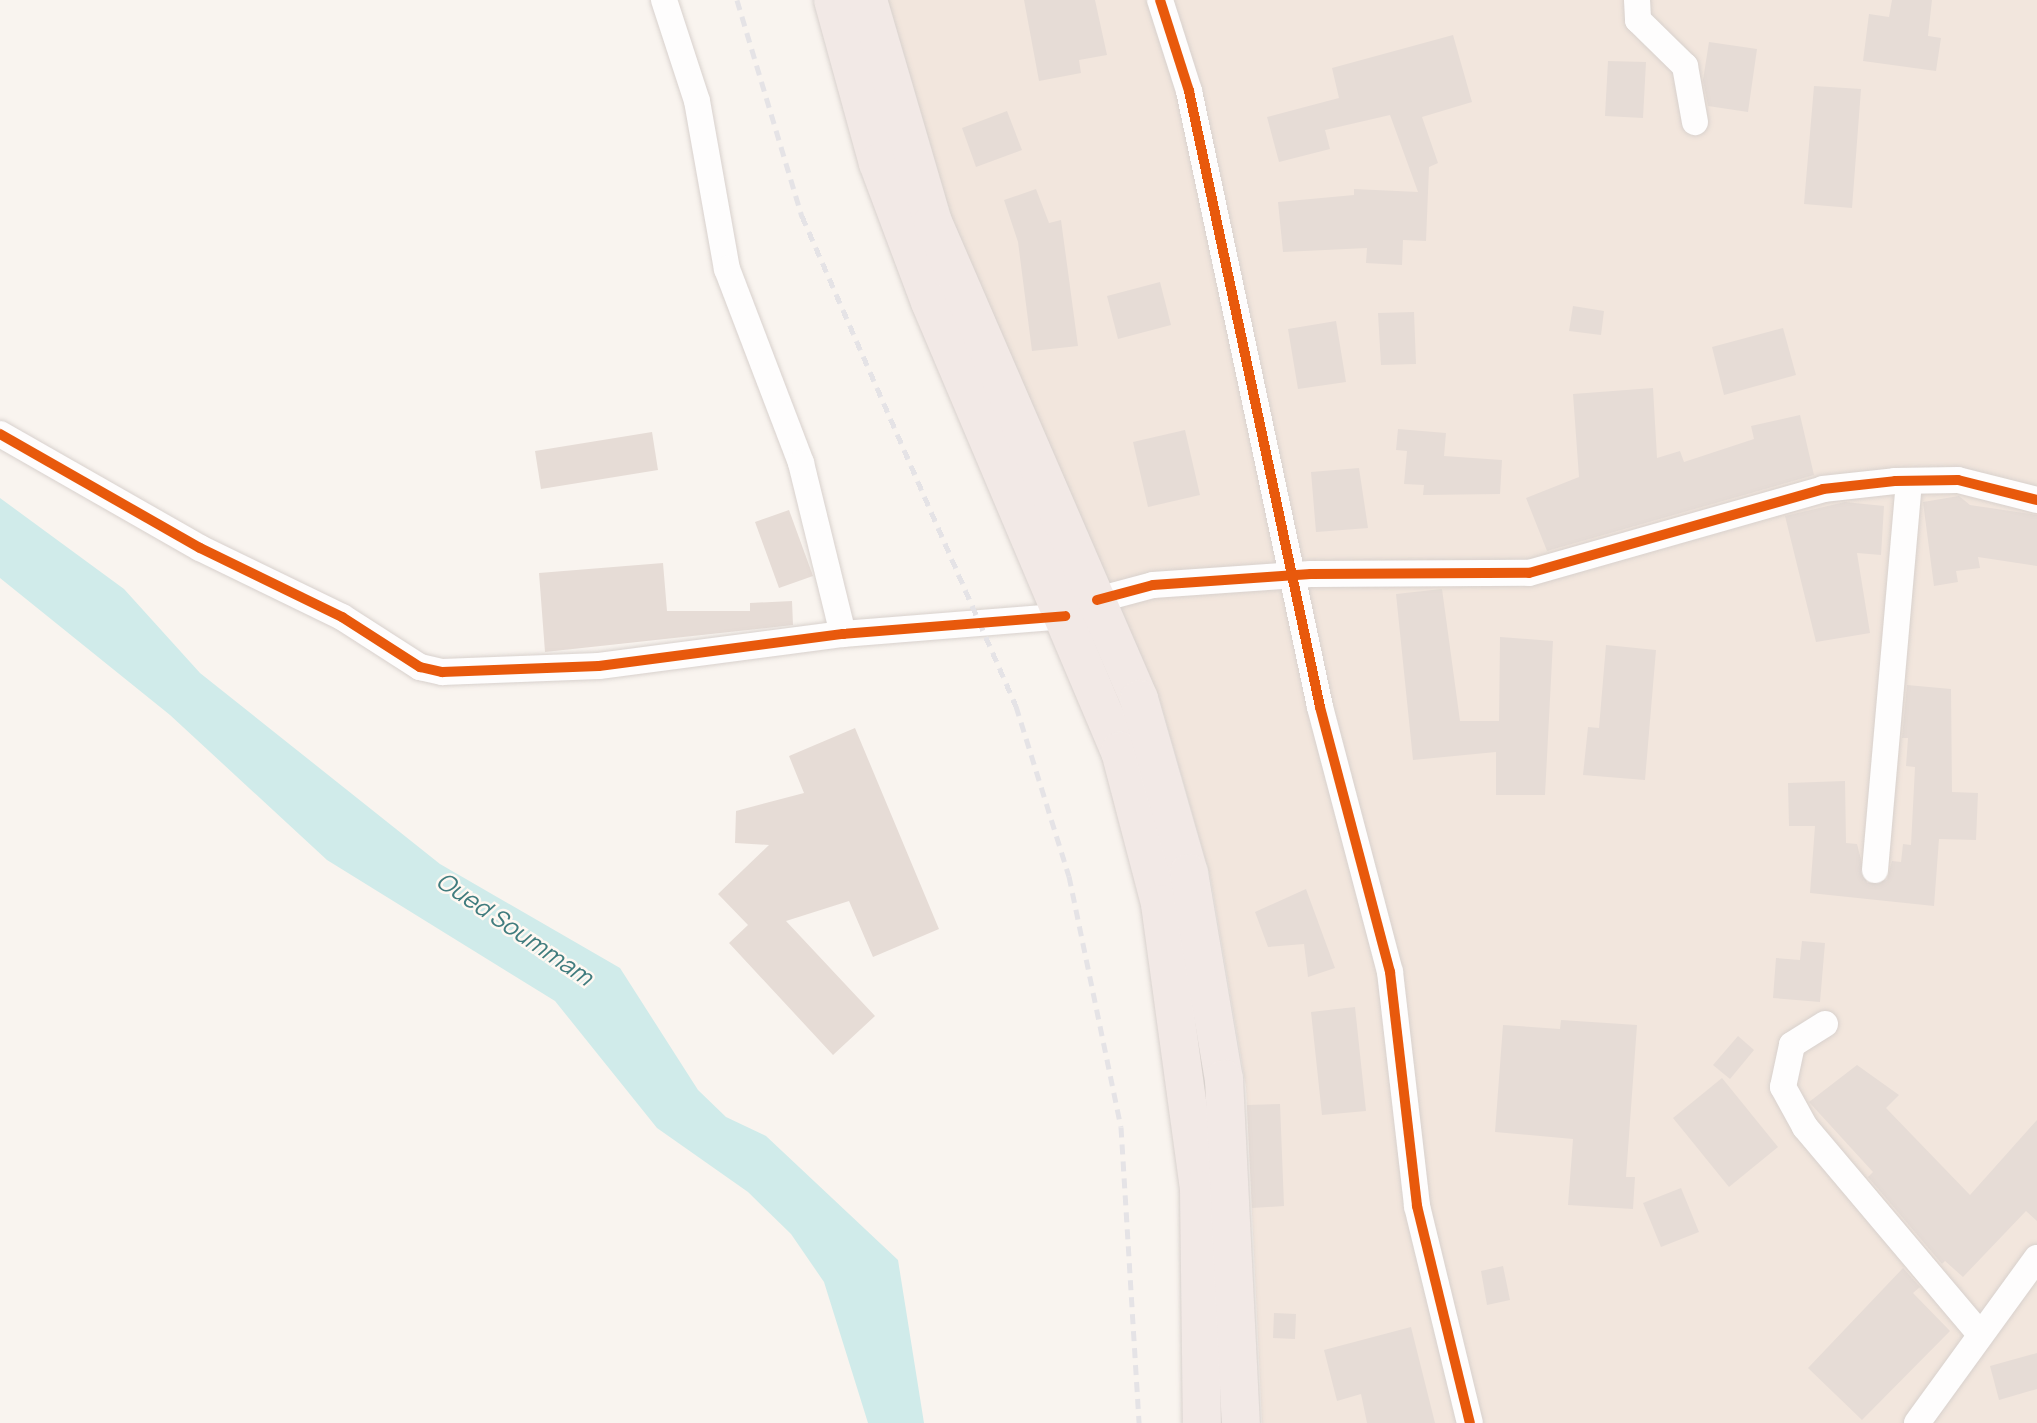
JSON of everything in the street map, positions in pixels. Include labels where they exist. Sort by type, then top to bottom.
[{"type":"highway","points":[[833,0],[878,163],[930,302],[1081,608],[1139,699],[1189,873],[1206,970],[1234,1210],[1241,1423]]},
{"type":"highway","points":[[868,0],[933,222],[1081,608],[1160,904],[1199,1189],[1202,1423]]},
{"type":"street","points":[[664,0],[697,101],[727,270],[801,463],[844,634]]},
{"type":"street","points":[[1160,0],[1189,91],[1320,707],[1390,972],[1417,1206],[1470,1423]]},
{"type":"street","points":[[1637,0],[1638,20],[1685,66],[1695,122]]},
{"type":"street","points":[[0,434],[200,548],[331,611],[420,667],[442,672],[600,666],[844,634],[1081,608],[1153,585],[1293,576],[1529,573],[1823,489],[1909,481],[1958,480],[2037,500]]},
{"type":"street","points":[[1875,870],[1909,481]]},
{"type":"street","points":[[1825,1024],[1793,1045],[1783,1087],[1805,1127],[1982,1335]]},
{"type":"street","points":[[1917,1423],[2037,1258]]},
{"type":"shaded area","points":[[888,0],[2037,0],[2037,1423],[1262,1423],[1246,1087],[1210,875],[1159,697],[952,219]]},
{"type":"water","name":"Oued Soummam","points":[[0,498],[124,589],[200,673],[440,864],[620,968],[698,1090],[726,1117],[766,1136],[898,1260],[924,1423],[868,1423],[824,1282],[791,1234],[748,1192],[657,1128],[555,1001],[327,860],[170,715],[0,578]]},
{"type":"building","points":[[1024,0],[1095,0],[1107,55],[1079,60],[1081,73],[1039,81]]},
{"type":"building","points":[[1892,0],[1932,0],[1928,36],[1941,38],[1936,71],[1863,61],[1869,14],[1889,17]]},
{"type":"building","points":[[1453,35],[1472,102],[1422,117],[1438,163],[1429,167],[1426,241],[1403,240],[1402,265],[1366,263],[1367,248],[1283,252],[1278,202],[1354,195],[1354,189],[1418,192],[1390,115],[1325,130],[1330,149],[1279,162],[1267,117],[1339,98],[1332,68]]},
{"type":"building","points":[[1709,42],[1757,49],[1748,112],[1708,106],[1703,80]]},
{"type":"building","points":[[1608,61],[1646,62],[1643,118],[1605,116]]},
{"type":"building","points":[[1814,86],[1861,89],[1852,208],[1804,204]]},
{"type":"building","points":[[1007,111],[1022,150],[976,167],[962,128]]},
{"type":"building","points":[[1036,189],[1049,223],[1061,220],[1078,346],[1032,351],[1018,242],[1004,200]]},
{"type":"building","points":[[1160,282],[1171,325],[1118,339],[1107,296]]},
{"type":"building","points":[[1573,306],[1604,311],[1601,335],[1569,331]]},
{"type":"building","points":[[1414,312],[1416,364],[1381,365],[1378,313]]},
{"type":"building","points":[[1336,321],[1346,382],[1298,389],[1288,329]]},
{"type":"building","points":[[1783,328],[1796,375],[1724,395],[1712,347]]},
{"type":"building","points":[[1653,388],[1657,458],[1680,451],[1684,462],[1754,439],[1751,426],[1800,415],[1814,475],[1547,551],[1526,498],[1579,477],[1573,394]]},
{"type":"building","points":[[1398,429],[1446,433],[1444,456],[1502,460],[1500,494],[1423,495],[1424,485],[1404,484],[1407,451],[1396,450]]},
{"type":"building","points":[[1185,430],[1200,495],[1148,507],[1133,442]]},
{"type":"building","points":[[652,432],[658,470],[541,489],[535,451]]},
{"type":"building","points":[[1359,468],[1368,528],[1316,532],[1311,472]]},
{"type":"building","points":[[1959,496],[1970,505],[2037,515],[2037,566],[1978,557],[1980,568],[1956,571],[1958,582],[1934,586],[1923,502]]},
{"type":"building","points":[[1845,502],[1884,506],[1881,555],[1857,553],[1870,633],[1816,642],[1785,516]]},
{"type":"building","points":[[789,510],[813,576],[779,588],[755,522]]},
{"type":"building","points":[[663,563],[667,611],[750,611],[750,603],[792,601],[793,625],[545,652],[539,573]]},
{"type":"building","points":[[1442,589],[1460,721],[1499,721],[1500,637],[1553,641],[1545,795],[1496,795],[1496,752],[1413,760],[1396,594]]},
{"type":"building","points":[[1606,645],[1656,650],[1645,780],[1583,775],[1588,727],[1599,728]]},
{"type":"building","points":[[1907,685],[1951,689],[1952,792],[1978,793],[1976,840],[1939,839],[1934,906],[1810,893],[1815,826],[1789,826],[1788,783],[1845,781],[1846,843],[1857,844],[1867,883],[1887,880],[1892,861],[1901,862],[1903,844],[1911,845],[1915,767],[1906,766],[1908,738],[1902,738]]},
{"type":"building","points":[[855,728],[939,929],[873,957],[849,901],[786,921],[875,1016],[833,1055],[729,943],[748,925],[718,894],[769,845],[735,843],[736,811],[804,793],[789,756]]},
{"type":"building","points":[[1306,889],[1335,968],[1308,977],[1304,944],[1268,947],[1255,912]]},
{"type":"building","points":[[1802,941],[1825,943],[1820,1002],[1773,998],[1776,958],[1800,960]]},
{"type":"building","points":[[1355,1007],[1366,1111],[1322,1115],[1311,1012]]},
{"type":"building","points":[[1561,1020],[1637,1025],[1626,1177],[1635,1177],[1633,1209],[1568,1205],[1573,1139],[1495,1132],[1503,1025],[1560,1029]]},
{"type":"building","points":[[1738,1036],[1754,1050],[1730,1079],[1713,1065]]},
{"type":"building","points":[[1857,1065],[1899,1095],[1886,1108],[1970,1195],[2037,1120],[2037,1221],[2026,1211],[1963,1277],[1945,1261],[1942,1264],[1868,1177],[1873,1172],[1809,1102]]},
{"type":"building","points":[[1722,1078],[1778,1147],[1729,1187],[1673,1118]]},
{"type":"building","points":[[1280,1104],[1284,1206],[1252,1208],[1247,1105]]},
{"type":"building","points":[[1681,1188],[1699,1232],[1661,1247],[1643,1203]]},
{"type":"building","points":[[1503,1266],[1510,1300],[1487,1305],[1481,1271]]},
{"type":"building","points":[[1903,1268],[1920,1287],[1913,1293],[1950,1331],[1862,1420],[1808,1368]]},
{"type":"building","points":[[1274,1313],[1296,1314],[1295,1339],[1273,1338]]},
{"type":"building","points":[[1411,1327],[1435,1423],[1367,1423],[1361,1394],[1337,1401],[1324,1350]]},
{"type":"building","points":[[2037,1353],[2037,1389],[1999,1400],[1990,1366]]},
{"type":"railway","points":[[737,0],[802,216],[1016,706],[1069,876],[1121,1127],[1139,1423]]},
{"type":"cycle path","points":[[1160,0],[1189,91],[1320,707],[1390,972],[1417,1206],[1470,1423]]},
{"type":"cycle path","points":[[0,434],[200,548],[342,617],[420,667],[442,672],[599,666],[843,634],[1065,616]]},
{"type":"cycle path","points":[[1097,600],[1153,585],[1311,574],[1529,573],[1823,489],[1895,481],[1958,480],[2037,500]]}]
